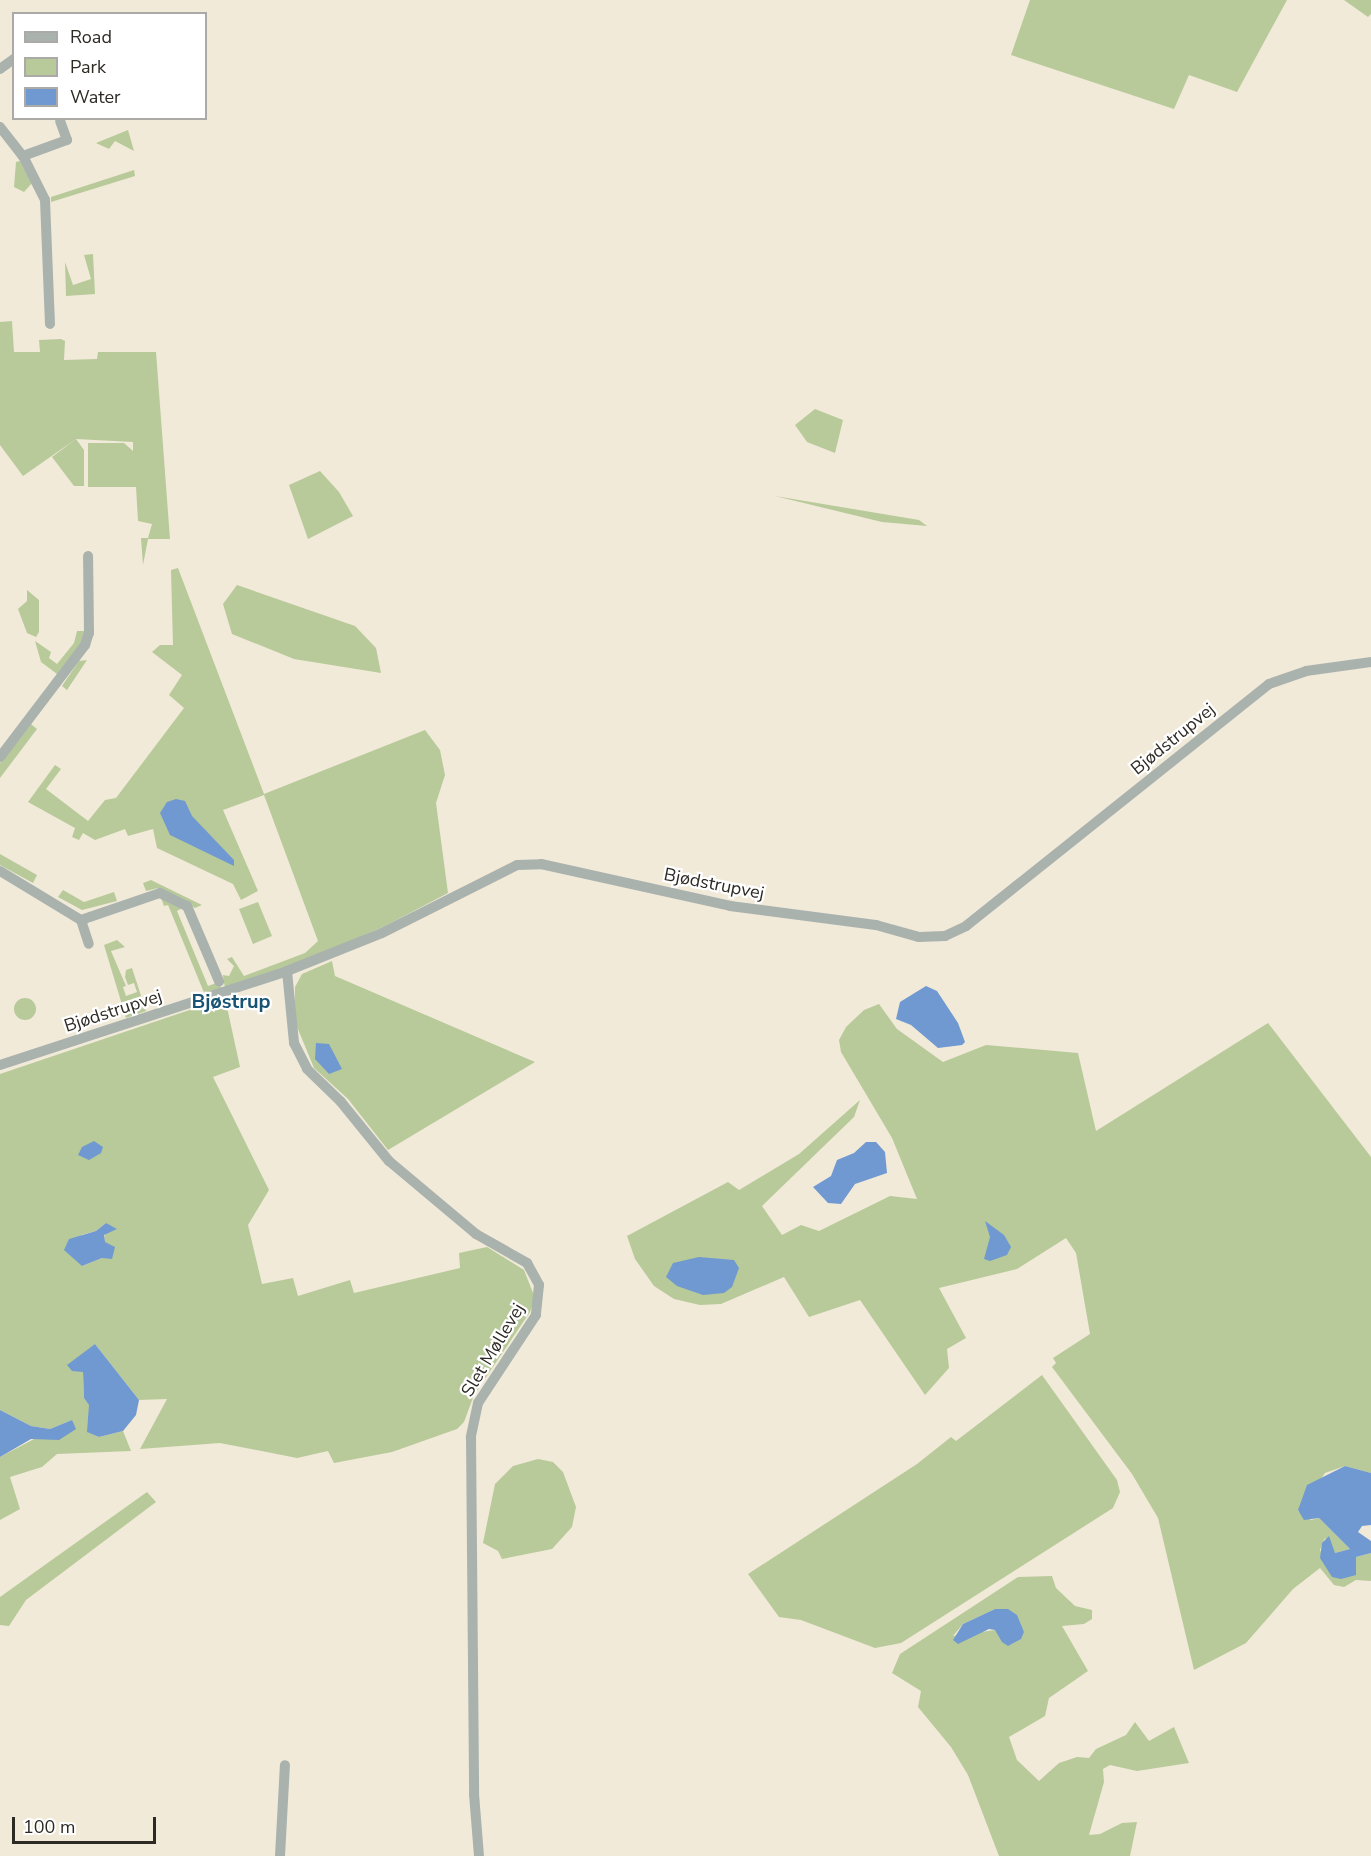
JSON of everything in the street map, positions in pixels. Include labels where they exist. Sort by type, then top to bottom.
[{"type":"street","points":[[22,156],[67,140],[60,121]]},
{"type":"street","points":[[0,127],[22,156],[40,186],[45,200],[49,242],[50,324]]},
{"type":"street","points":[[0,757],[85,645],[89,633],[88,556]]},
{"type":"street","name":"Bjødstrupvej","points":[[0,1065],[287,971],[382,933],[507,869],[528,864],[730,906],[876,925],[919,937],[945,936],[966,926],[1269,684],[1306,671],[1371,662]]},
{"type":"street","points":[[0,871],[81,920],[89,944]]},
{"type":"street","points":[[81,920],[160,893],[187,906],[219,981]]},
{"type":"street","name":"Slet Møllevej","points":[[287,971],[294,1043],[307,1070],[341,1102],[384,1156],[476,1234],[527,1263],[539,1285],[536,1315],[478,1403],[471,1437],[473,1759],[479,1856]]},
{"type":"street","points":[[280,1856],[285,1765]]},
{"type":"green space","points":[[1030,0],[1287,0],[1237,92],[1189,75],[1174,109],[1011,55]]},
{"type":"green space","points":[[1344,0],[1371,0],[1371,14],[1368,17]]},
{"type":"green space","points":[[128,130],[134,151],[115,141],[109,149],[96,143]]},
{"type":"green space","points":[[20,161],[32,183],[24,192],[14,187],[16,162]]},
{"type":"green space","points":[[134,170],[135,176],[51,202],[51,197]]},
{"type":"green space","points":[[93,254],[95,294],[66,296],[65,262],[73,285],[91,279],[84,255]]},
{"type":"green space","points":[[12,321],[14,352],[40,352],[39,340],[61,339],[65,341],[64,360],[97,359],[98,352],[156,352],[170,539],[148,539],[143,565],[141,538],[148,538],[152,524],[138,521],[136,487],[88,487],[88,443],[124,443],[133,451],[133,442],[76,439],[23,476],[0,445],[0,322]]},
{"type":"green space","points":[[815,409],[843,420],[835,453],[807,442],[795,425]]},
{"type":"green space","points":[[76,439],[84,450],[84,486],[74,486],[52,457]]},
{"type":"green space","points":[[320,471],[339,492],[353,516],[308,539],[289,485]]},
{"type":"green space","points":[[775,496],[919,520],[927,526],[882,522]]},
{"type":"green space","points":[[178,568],[264,794],[425,730],[440,750],[445,775],[436,803],[448,893],[385,926],[302,963],[225,989],[223,975],[229,976],[234,966],[227,959],[232,957],[244,976],[305,953],[318,941],[264,795],[223,810],[258,891],[241,900],[233,884],[157,848],[153,829],[128,836],[125,829],[95,840],[83,833],[79,840],[72,837],[75,828],[28,802],[55,765],[61,769],[46,789],[88,821],[105,800],[116,798],[184,708],[169,695],[182,675],[152,652],[160,645],[173,645],[171,570]]},
{"type":"green space","points":[[237,585],[355,626],[376,648],[381,673],[294,659],[232,634],[223,604]]},
{"type":"green space","points":[[27,590],[39,600],[39,632],[36,637],[27,633],[18,609],[27,601]]},
{"type":"green space","points":[[77,631],[86,631],[84,640],[57,674],[41,662],[35,641],[51,652],[49,658],[57,664],[74,643]]},
{"type":"green space","points":[[87,660],[67,690],[62,686],[79,661]]},
{"type":"green space","points":[[31,724],[37,729],[0,778],[0,763]]},
{"type":"green space","points":[[0,854],[37,875],[33,883],[0,865]]},
{"type":"green space","points":[[151,880],[202,905],[195,908],[158,888],[146,891],[143,883]]},
{"type":"green space","points":[[63,890],[84,902],[114,892],[117,901],[82,910],[58,897]]},
{"type":"green space","points":[[161,898],[184,907],[177,911],[208,986],[219,982],[222,990],[205,995],[168,905],[164,906]]},
{"type":"green space","points":[[258,902],[272,936],[253,944],[239,909]]},
{"type":"green space","points":[[117,940],[125,947],[111,951],[126,986],[123,987],[126,996],[137,992],[134,983],[128,985],[125,977],[126,970],[132,968],[146,1011],[126,1018],[104,945]]},
{"type":"green space","points":[[332,961],[335,976],[535,1062],[388,1150],[348,1099],[314,1068],[295,1022],[295,987],[302,974]]},
{"type":"green space","points":[[25,998],[35,1005],[36,1009],[29,1019],[25,1020],[15,1013],[14,1009],[21,999]]},
{"type":"green space","points":[[225,998],[240,1067],[213,1077],[269,1190],[248,1225],[262,1284],[293,1278],[298,1296],[350,1280],[354,1293],[460,1268],[459,1253],[487,1247],[524,1270],[535,1298],[530,1312],[474,1395],[464,1422],[457,1429],[392,1452],[334,1463],[328,1451],[297,1458],[220,1443],[140,1449],[167,1399],[139,1400],[95,1344],[83,1371],[84,1398],[90,1405],[88,1432],[99,1437],[123,1431],[131,1451],[57,1454],[42,1467],[10,1477],[20,1509],[0,1520],[0,1457],[38,1437],[59,1439],[72,1420],[50,1429],[31,1426],[0,1410],[0,1074]],"holes":[[[106,1223],[102,1258],[82,1266],[81,1235],[96,1231]]]},
{"type":"green space","points":[[879,1004],[897,1029],[943,1062],[986,1045],[1078,1053],[1096,1131],[1268,1023],[1371,1157],[1371,1473],[1345,1466],[1325,1473],[1298,1511],[1311,1520],[1319,1518],[1350,1549],[1335,1553],[1325,1538],[1320,1550],[1332,1577],[1355,1561],[1356,1557],[1371,1553],[1371,1581],[1356,1580],[1344,1587],[1334,1585],[1320,1568],[1293,1589],[1246,1643],[1194,1670],[1158,1518],[1132,1474],[1052,1367],[1056,1363],[1053,1358],[1090,1334],[1076,1253],[1066,1238],[1017,1269],[939,1288],[966,1338],[947,1349],[949,1368],[925,1395],[860,1300],[809,1317],[784,1277],[721,1304],[700,1305],[674,1299],[654,1286],[635,1259],[627,1236],[728,1182],[739,1190],[799,1154],[860,1100],[854,1117],[762,1206],[782,1235],[801,1225],[819,1231],[890,1196],[917,1199],[892,1138],[841,1052],[839,1040],[846,1027],[864,1010]]},
{"type":"green space","points":[[1042,1375],[1117,1480],[1120,1492],[1113,1508],[901,1643],[875,1648],[801,1620],[779,1617],[748,1574],[917,1464],[951,1437],[956,1441]]},
{"type":"green space","points":[[538,1459],[553,1462],[563,1472],[576,1507],[572,1527],[552,1549],[502,1559],[498,1551],[483,1543],[495,1484],[513,1466]]},
{"type":"green space","points":[[147,1492],[156,1502],[26,1600],[9,1626],[0,1625],[0,1597]]},
{"type":"green space","points":[[1052,1576],[1056,1588],[1075,1606],[1092,1610],[1092,1619],[1084,1624],[1062,1626],[1088,1671],[1049,1698],[1045,1716],[1009,1737],[1017,1760],[1039,1781],[1059,1763],[1077,1757],[1089,1758],[1096,1749],[1126,1735],[1135,1722],[1149,1741],[1174,1727],[1189,1763],[1137,1771],[1110,1765],[1103,1769],[1104,1782],[1089,1835],[1100,1834],[1122,1823],[1137,1822],[1130,1856],[999,1856],[968,1775],[951,1747],[918,1707],[921,1691],[892,1673],[900,1654],[1018,1577]],"holes":[[[995,1609],[995,1630],[953,1636],[963,1624]]]},
{"type":"water","points":[[176,799],[185,801],[192,816],[234,860],[234,866],[170,835],[160,813],[167,802]]},
{"type":"water","points":[[926,986],[937,991],[958,1023],[965,1042],[962,1045],[938,1048],[911,1025],[896,1019],[900,1002]]},
{"type":"water","points":[[316,1043],[329,1044],[342,1069],[329,1074],[315,1059]]},
{"type":"water","points":[[94,1141],[103,1147],[101,1153],[89,1160],[78,1155],[82,1147]]},
{"type":"water","points":[[866,1142],[876,1142],[885,1152],[887,1173],[855,1184],[841,1204],[828,1203],[813,1187],[831,1176],[837,1160],[854,1153]]},
{"type":"water","points":[[985,1221],[1004,1235],[1011,1247],[1007,1255],[990,1261],[984,1259],[990,1237]]},
{"type":"water","points":[[106,1223],[117,1229],[104,1235],[105,1242],[115,1247],[112,1259],[102,1258],[82,1266],[64,1250],[69,1239],[96,1231]]},
{"type":"water","points":[[699,1257],[734,1260],[739,1268],[732,1287],[724,1293],[703,1295],[677,1286],[666,1277],[673,1263]]},
{"type":"water","points":[[95,1344],[139,1400],[136,1415],[123,1431],[99,1437],[87,1432],[89,1405],[84,1398],[83,1372],[72,1371],[67,1365]]},
{"type":"water","points":[[0,1410],[31,1426],[50,1429],[72,1420],[76,1429],[59,1440],[31,1439],[0,1457]]},
{"type":"water","points":[[1345,1466],[1371,1473],[1371,1525],[1362,1526],[1358,1532],[1371,1541],[1371,1553],[1356,1557],[1356,1575],[1341,1579],[1332,1577],[1320,1558],[1322,1543],[1329,1536],[1335,1553],[1350,1549],[1319,1518],[1304,1520],[1298,1510],[1307,1485]]},
{"type":"water","points":[[995,1609],[1008,1609],[1017,1615],[1024,1632],[1021,1639],[1008,1646],[1002,1642],[995,1630],[989,1629],[958,1644],[953,1640],[963,1624]]},
{"type":"district","name":"Bjøstrup","points":[[231,1001]]}]
